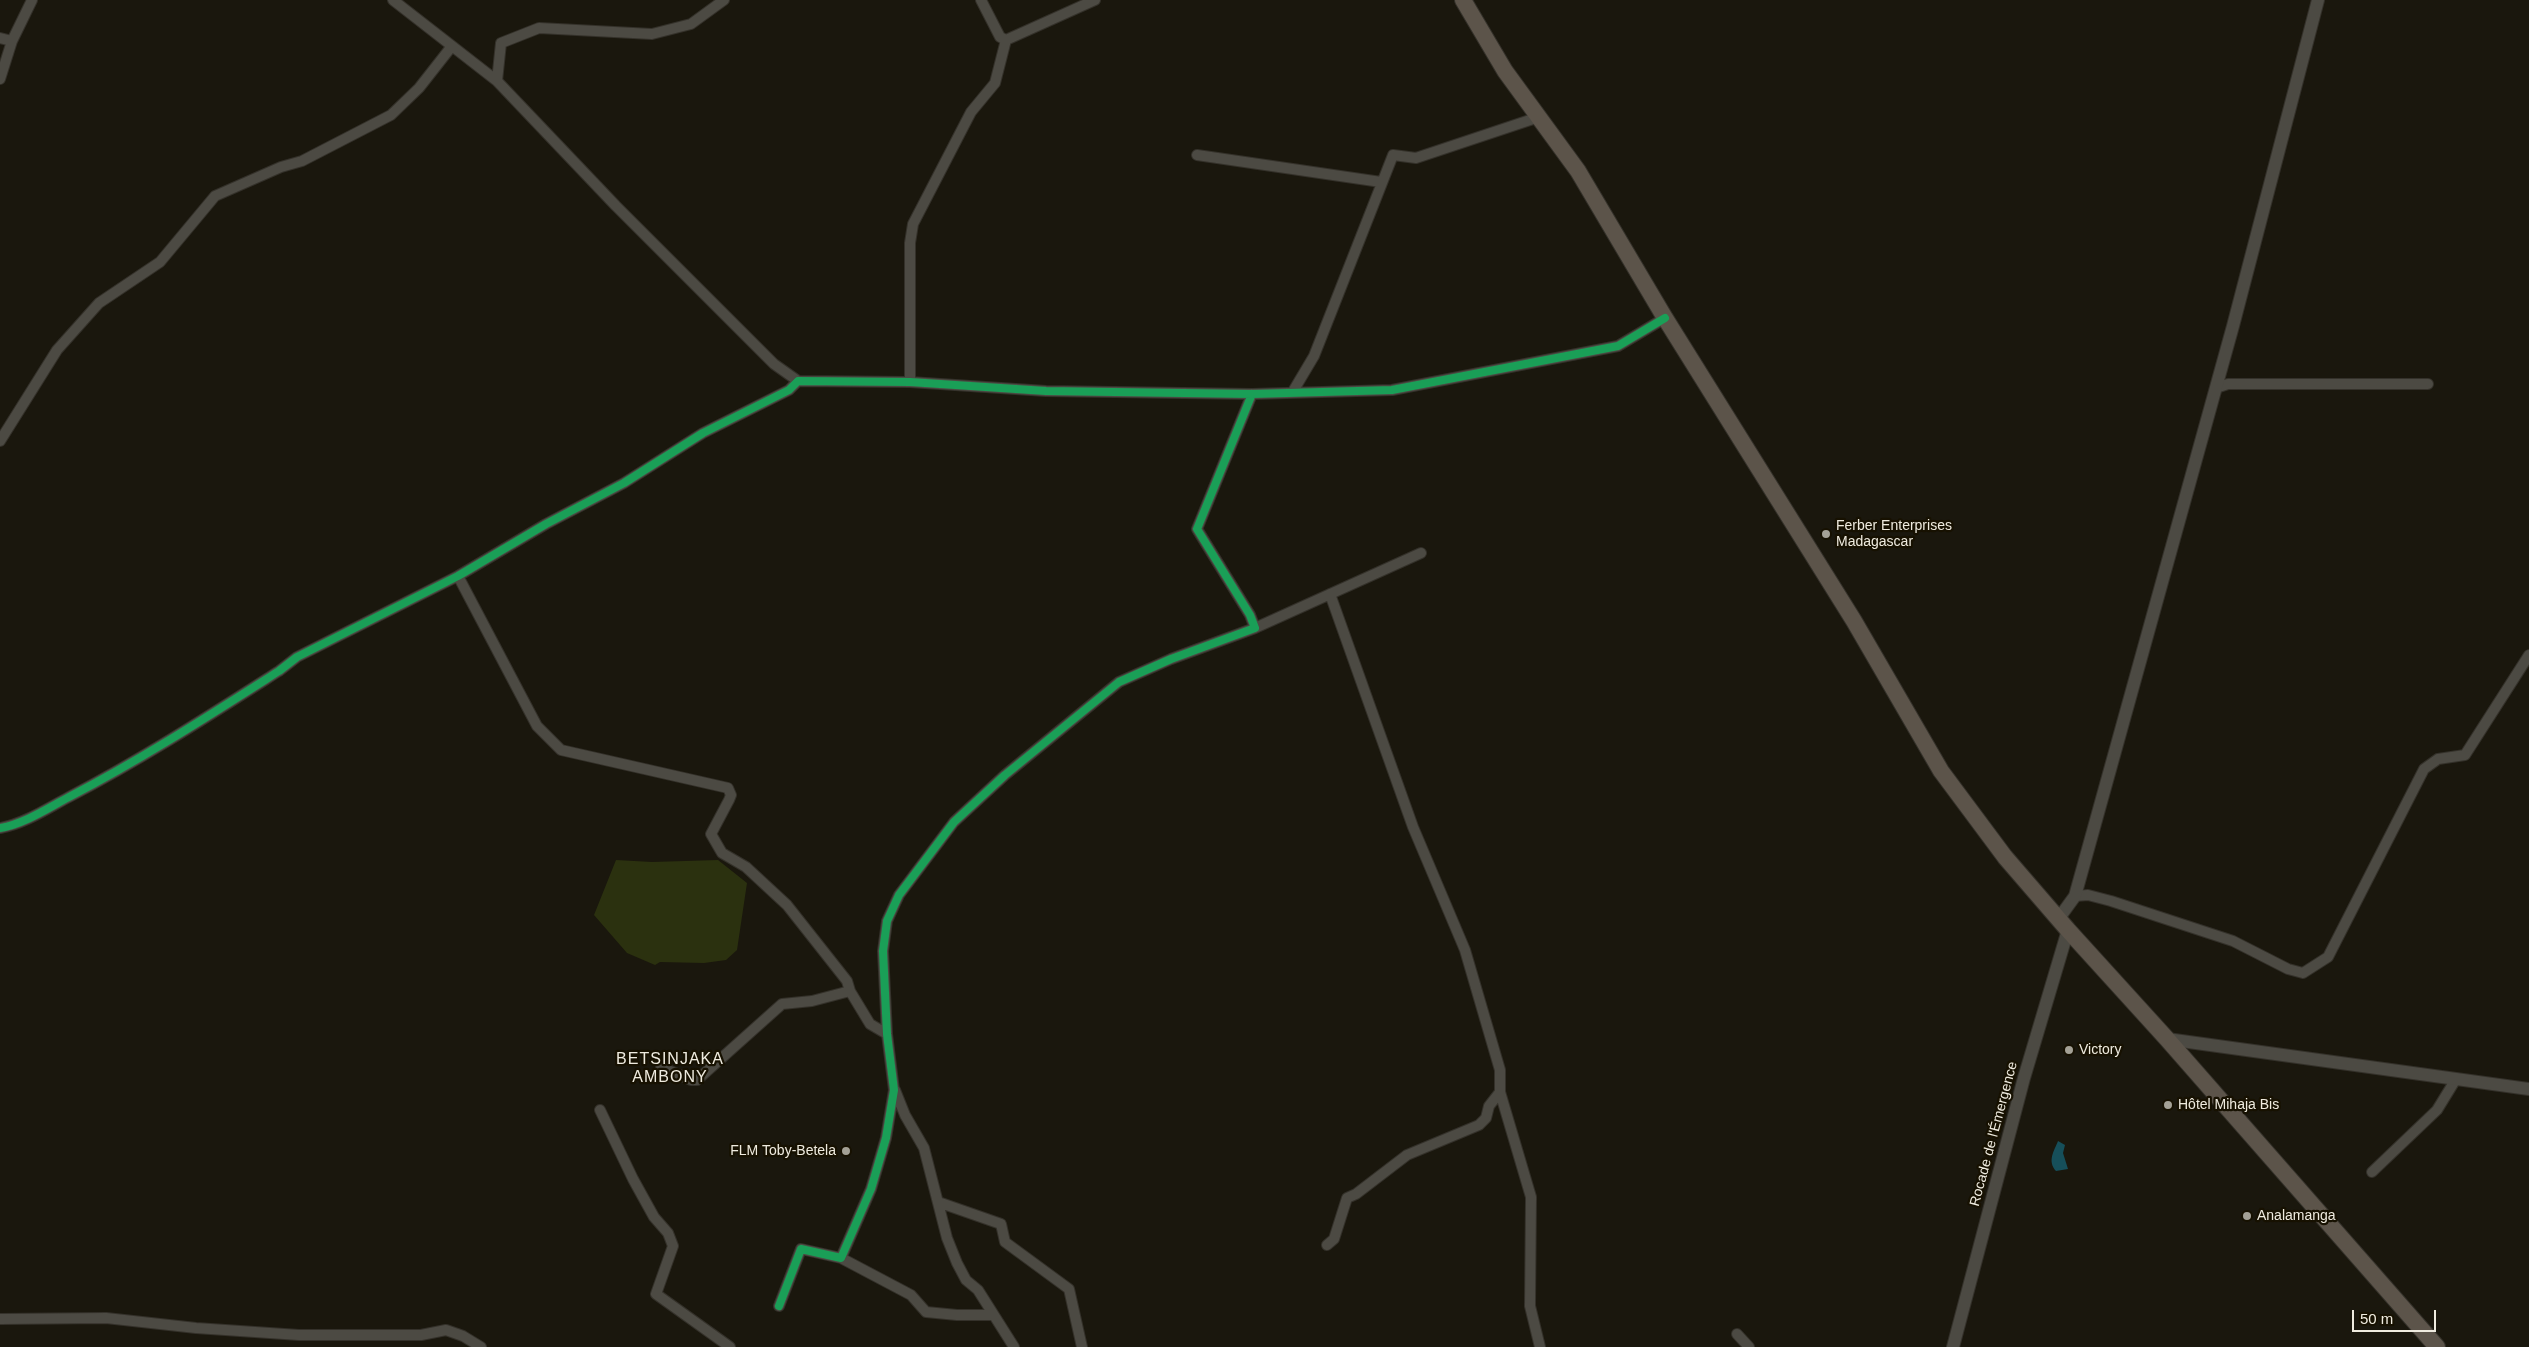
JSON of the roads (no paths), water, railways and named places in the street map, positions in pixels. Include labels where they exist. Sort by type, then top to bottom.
[{"type":"main road","points":[[1463,0],[1505,70],[1578,171],[1665,318],[1781,502],[1942,771],[2006,857],[2063,924],[2168,1039],[2437,1347]]},
{"type":"street","points":[[0,79],[12,41],[32,0]]},
{"type":"street","points":[[393,0],[497,81],[616,206],[774,364],[798,381],[910,382],[1039,391],[1252,394],[1392,390],[1618,346],[1665,318]]},
{"type":"street","points":[[497,81],[501,43],[540,28],[652,34],[691,24],[724,0]]},
{"type":"street","points":[[981,0],[1000,37],[1006,40]]},
{"type":"street","points":[[1006,40],[1095,0]]},
{"type":"street","points":[[2318,0],[2216,388],[2075,896],[2088,895],[2111,901],[2233,941],[2288,969],[2303,973],[2328,958],[2424,769],[2438,759],[2465,755],[2529,655]]},
{"type":"street","points":[[0,38],[12,41]]},
{"type":"street","points":[[910,382],[909,262],[913,224],[971,112],[995,83],[1006,40]]},
{"type":"street","points":[[0,440],[57,350],[99,303],[160,262],[215,196],[281,167],[302,161],[390,115],[419,88],[452,46]]},
{"type":"street","points":[[1292,393],[1314,356],[1374,206],[1381,182],[1390,168],[1393,155],[1416,158],[1539,117]]},
{"type":"street","points":[[1197,154],[1381,182]]},
{"type":"street","points":[[0,828],[35,815],[117,772],[279,671],[297,657],[458,576],[546,524],[624,483],[703,433],[789,390],[798,381]]},
{"type":"street","points":[[2216,388],[2228,384],[2428,384]]},
{"type":"street","points":[[1252,394],[1197,530],[1250,615],[1255,628]]},
{"type":"street","points":[[841,1258],[871,1189],[886,1138],[894,1090],[887,1034],[883,951],[887,921],[898,895],[954,822],[1005,775],[1119,682],[1171,659],[1255,628],[1421,554]]},
{"type":"street","points":[[458,576],[537,726],[553,744],[569,752],[616,760],[728,788],[731,795],[730,800],[710,834],[722,853],[746,867],[787,905],[847,981],[850,991],[870,1024],[887,1034]]},
{"type":"street","points":[[1330,594],[1410,818],[1465,950],[1500,1070],[1500,1092],[1531,1197],[1530,1306],[1540,1347]]},
{"type":"street","name":"Rocade de l'Émergence","points":[[1953,1347],[2063,924],[2075,896]]},
{"type":"street","points":[[661,1067],[691,1080],[698,1080],[782,1004],[812,1001],[850,991]]},
{"type":"street","points":[[2168,1039],[2529,1089]]},
{"type":"street","points":[[2372,1172],[2437,1110],[2456,1079]]},
{"type":"street","points":[[894,1090],[905,1115],[924,1148],[957,1263],[966,1280],[978,1290],[992,1315],[1014,1347]]},
{"type":"street","points":[[1327,1245],[1334,1239],[1347,1198],[1356,1194],[1407,1155],[1479,1125],[1486,1118],[1489,1106],[1500,1092]]},
{"type":"street","points":[[600,1110],[633,1179],[654,1217],[668,1233],[673,1246],[656,1294],[730,1347]]},
{"type":"street","points":[[938,1202],[1001,1224],[1005,1242],[1069,1289],[1082,1347]]},
{"type":"street","points":[[779,1306],[801,1249],[841,1258],[911,1295],[926,1312],[957,1315],[992,1315]]},
{"type":"street","points":[[0,1319],[106,1318],[196,1328],[299,1335],[421,1336],[446,1330],[463,1336],[481,1347]]},
{"type":"street","points":[[1737,1334],[1749,1347]]},
{"type":"street","points":[[299,1335],[300,1347]]},
{"type":"water","points":[[2058,1141],[2065,1145],[2063,1153],[2068,1169],[2056,1171],[2052,1160]]},
{"type":"place","name":"Ferber Enterprises Madagascar","points":[[1826,534]]},
{"type":"place","name":"Victory","points":[[2069,1050]]},
{"type":"place","name":"Hôtel Mihaja Bis","points":[[2168,1105]]},
{"type":"place","name":"FLM Toby-Betela","points":[[846,1151]]},
{"type":"place","name":"Analamanga","points":[[2247,1216]]},
{"type":"district","name":"BETSINJAKA AMBONY","points":[[670,1069]]}]
